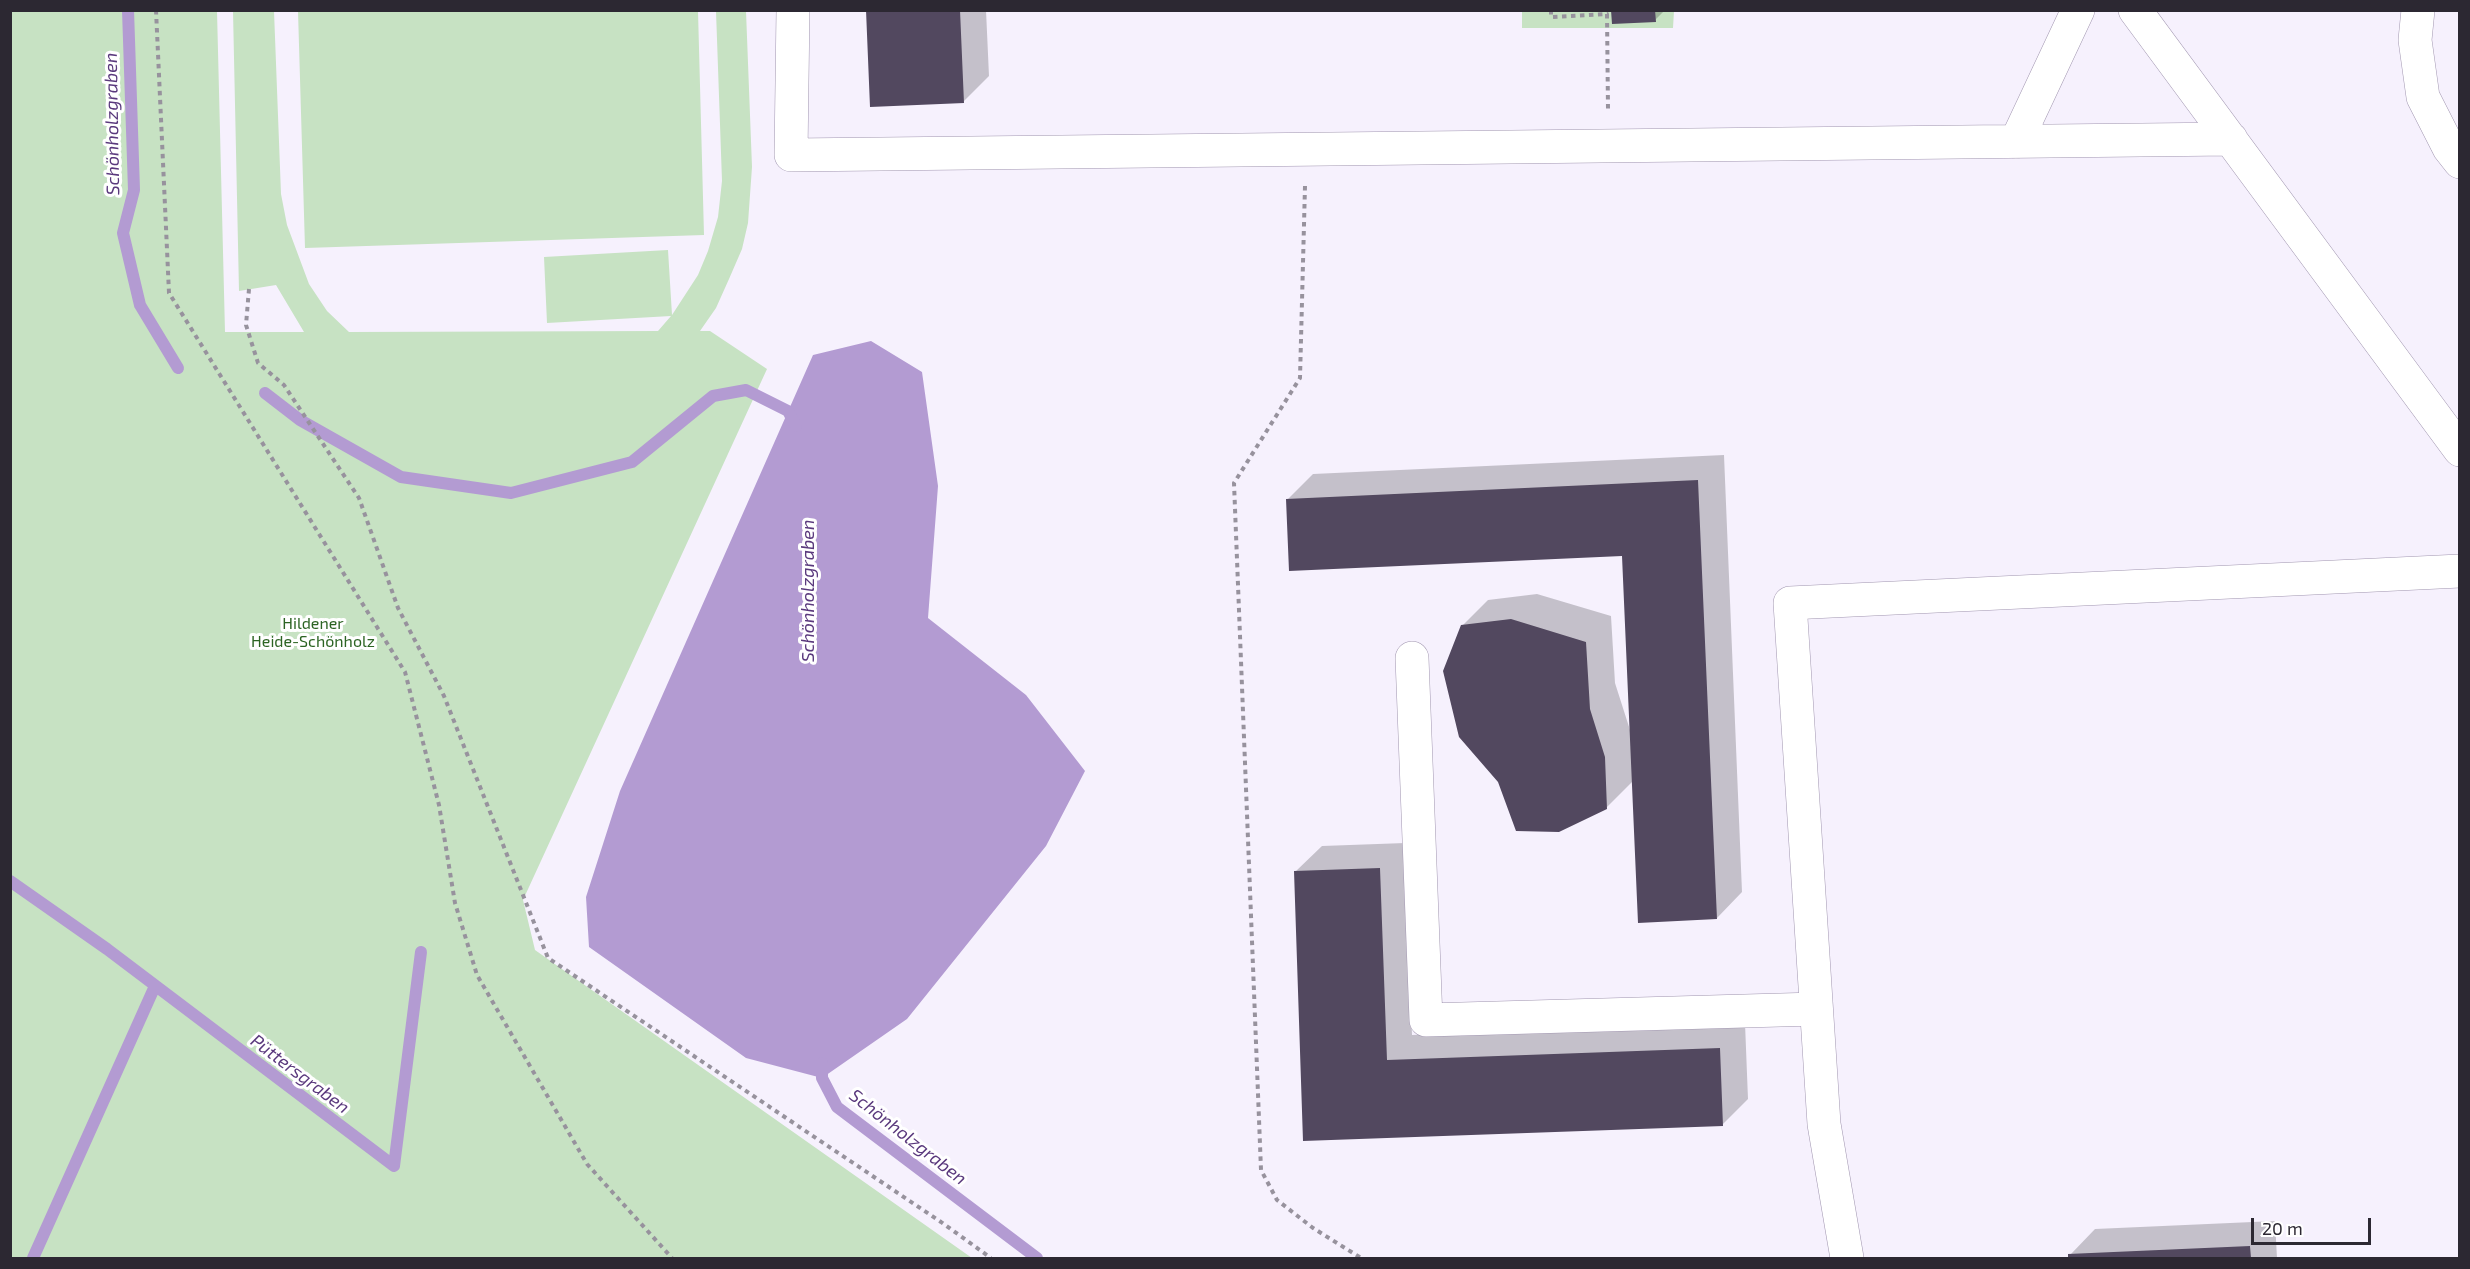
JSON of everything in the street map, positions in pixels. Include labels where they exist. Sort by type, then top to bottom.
[{"type":"lane","points":[[793,10],[791,155],[2231,139]]},
{"type":"lane","points":[[2016,142],[2078,10]]},
{"type":"lane","points":[[2135,10],[2460,450]]},
{"type":"lane","points":[[2418,10],[2415,40],[2423,97],[2449,148],[2460,162]]},
{"type":"lane","points":[[1847,1258],[1824,1124],[1790,603],[2460,571]]},
{"type":"lane","points":[[1412,658],[1426,1020],[1816,1009]]},
{"type":"path","points":[[156,10],[169,293],[405,672],[439,805],[455,903],[477,975],[587,1164],[672,1258]]},
{"type":"path","points":[[1551,10],[1551,17],[1606,14],[1609,146]]},
{"type":"path","points":[[1306,149],[1300,378],[1234,483],[1261,1170],[1276,1200],[1313,1228],[1360,1258]]},
{"type":"path","points":[[249,290],[246,325],[258,363],[284,385],[359,498],[398,608],[444,696],[548,958],[991,1258]]},
{"type":"green space","name":"Hildener Heide-Schönholz","points":[[10,11],[217,11],[225,332],[304,332],[276,285],[239,291],[233,11],[274,11],[281,194],[287,225],[309,284],[327,311],[349,332],[658,331],[671,316],[547,323],[544,257],[668,250],[672,315],[698,275],[718,217],[722,181],[716,11],[746,11],[752,167],[748,223],[742,249],[729,279],[716,308],[700,331],[710,331],[767,369],[523,900],[535,950],[972,1258],[11,1258]]},
{"type":"green space","points":[[298,11],[698,11],[704,235],[305,248]]},
{"type":"green space","points":[[1522,11],[1674,11],[1673,28],[1522,28]]},
{"type":"water","points":[[871,341],[922,372],[938,486],[928,618],[1026,695],[1085,771],[1046,846],[907,1019],[822,1078],[746,1058],[589,947],[586,897],[620,791],[813,355]]},
{"type":"building","points":[[866,10],[960,10],[964,103],[870,107]]},
{"type":"building","points":[[1611,10],[1655,10],[1656,22],[1612,24]]},
{"type":"building","points":[[1698,480],[1717,919],[1638,923],[1622,556],[1289,571],[1286,499]]},
{"type":"building","points":[[1511,619],[1586,642],[1590,709],[1605,757],[1607,809],[1559,832],[1516,831],[1498,782],[1459,737],[1443,671],[1461,625]]},
{"type":"building","points":[[1380,868],[1387,1060],[1720,1048],[1723,1126],[1303,1141],[1294,871]]},
{"type":"building","points":[[2250,1246],[2251,1258],[2068,1258],[2068,1254]]},
{"type":"waterway","name":"Schönholzgraben","points":[[128,10],[134,190],[123,233],[140,305],[178,368]]},
{"type":"waterway","name":"Schönholzgraben","points":[[265,393],[300,420],[401,477],[511,493],[632,462],[713,396],[746,390],[788,411],[796,426]]},
{"type":"waterway","name":"Püttersgraben","points":[[10,881],[107,949],[394,1166],[421,952]]},
{"type":"waterway","points":[[33,1258],[155,986]]},
{"type":"waterway","name":"Schönholzgraben","points":[[822,1063],[822,1078],[837,1107],[1037,1258]]}]
